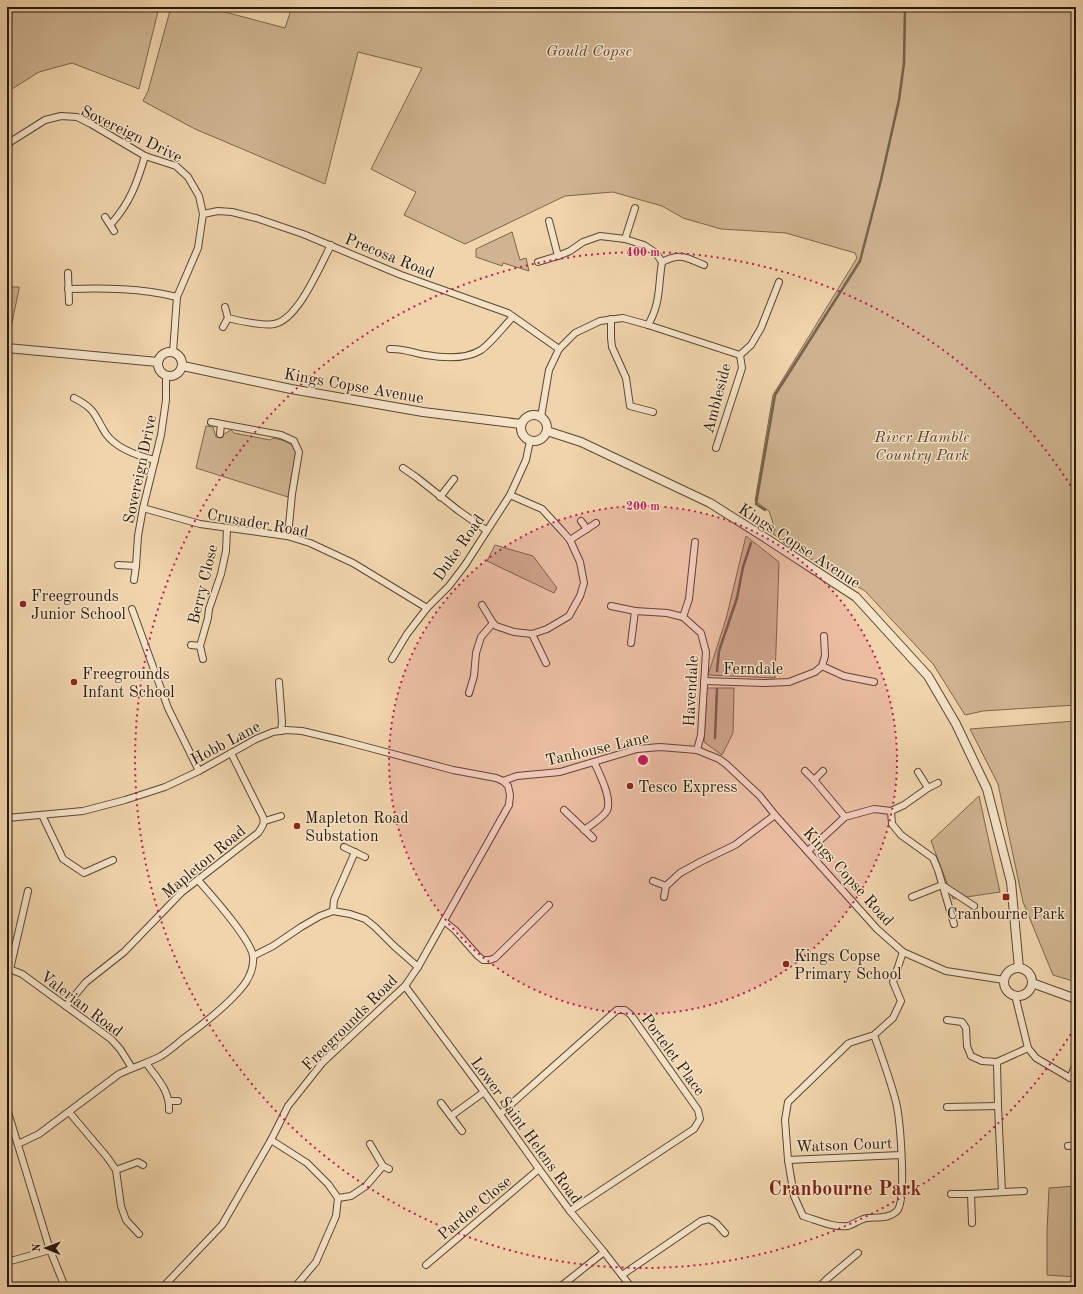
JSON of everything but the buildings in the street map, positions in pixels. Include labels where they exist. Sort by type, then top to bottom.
[{"type":"street","name":"Sovereign Drive","points":[[7,144],[45,120],[61,116],[77,117],[145,156],[176,166],[188,177],[199,196],[203,214],[198,248],[176,297],[173,352]]},
{"type":"street","points":[[111,224],[129,201],[137,183],[145,156]]},
{"type":"street","points":[[625,239],[635,208]]},
{"type":"street","name":"Precosa Road","points":[[203,214],[232,212],[256,218],[303,234],[394,272],[508,313],[558,349]]},
{"type":"street","points":[[105,217],[111,224],[114,231]]},
{"type":"street","points":[[549,222],[558,256]]},
{"type":"street","points":[[538,262],[570,252],[583,242],[600,236],[625,239],[644,245],[656,252],[662,262],[659,280],[659,298],[655,314],[648,325]]},
{"type":"street","points":[[228,318],[274,324],[286,319],[296,309],[310,286],[331,245]]},
{"type":"street","points":[[662,262],[672,257],[682,256],[704,265]]},
{"type":"street","points":[[68,273],[69,302]]},
{"type":"street","name":"Ambleside","points":[[740,355],[751,345],[761,328],[779,282]]},
{"type":"street","points":[[68,289],[108,288],[161,293],[176,297]]},
{"type":"street","points":[[223,327],[228,318],[225,308]]},
{"type":"street","points":[[390,349],[396,348],[440,357],[471,356],[482,350],[513,317]]},
{"type":"street","name":"Ambleside","points":[[541,416],[548,370],[558,349],[575,332],[600,321],[623,318],[740,355]]},
{"type":"street","points":[[611,320],[610,338],[612,347],[626,378],[630,406],[653,412]]},
{"type":"street","points":[[7,348],[158,362]]},
{"type":"street","points":[[173,352],[180,357],[183,366],[179,374],[175,376],[166,376],[160,372],[158,362],[165,353],[173,352]]},
{"type":"street","name":"Ambleside","points":[[716,448],[742,368],[740,355]]},
{"type":"street","name":"Kings Copse Avenue","points":[[183,366],[291,389],[402,409],[522,424]]},
{"type":"street","name":"Sovereign Drive","points":[[134,580],[138,536],[143,508],[161,434],[166,400],[166,376]]},
{"type":"street","points":[[74,398],[85,404],[96,415],[107,435],[120,446],[138,456],[154,460]]},
{"type":"street","points":[[96,415],[102,411]]},
{"type":"street","points":[[532,415],[541,416],[546,422],[547,432],[542,439],[538,441],[530,441],[521,431],[522,424],[527,417],[532,415]]},
{"type":"street","points":[[210,422],[281,435],[294,441],[299,452],[292,494],[290,525],[287,536]]},
{"type":"street","points":[[220,434],[221,424]]},
{"type":"street","name":"Kings Copse Avenue","points":[[547,432],[581,442],[710,503],[856,596],[928,676],[956,724],[987,789],[1011,882],[1019,968]]},
{"type":"street","name":"Duke Road","points":[[392,659],[407,634],[427,608],[450,586],[510,494],[526,460],[530,441]]},
{"type":"street","points":[[402,468],[486,530]]},
{"type":"street","points":[[440,497],[454,479]]},
{"type":"street","points":[[482,605],[496,626],[514,632],[532,634],[555,625],[569,616],[580,596],[584,583],[580,562],[570,540],[542,509],[510,494]]},
{"type":"street","name":"Crusader Road","points":[[143,508],[200,524],[287,536],[310,543],[353,563],[427,608]]},
{"type":"street","points":[[581,521],[587,529]]},
{"type":"street","points":[[570,540],[596,523]]},
{"type":"street","name":"Berry Close","points":[[203,658],[200,646],[209,609],[221,574],[226,551],[227,528]]},
{"type":"street","points":[[683,617],[689,599],[695,542]]},
{"type":"street","points":[[118,565],[136,566]]},
{"type":"street","name":"Havendale","points":[[611,606],[667,613],[683,617],[701,633],[706,652],[701,735],[697,750]]},
{"type":"street","points":[[132,608],[168,708],[200,771]]},
{"type":"street","points":[[631,644],[635,610]]},
{"type":"street","points":[[469,692],[474,676],[476,653],[481,636],[493,623]]},
{"type":"street","points":[[532,634],[546,663]]},
{"type":"street","points":[[823,640],[825,656],[822,666],[844,676],[874,682]]},
{"type":"street","name":"Berry Close","points":[[191,646],[200,646]]},
{"type":"street","name":"Ferndale","points":[[704,681],[764,683],[789,682],[816,672],[822,666]]},
{"type":"street","points":[[864,681],[865,674]]},
{"type":"street","points":[[279,682],[282,722],[281,731]]},
{"type":"street","name":"Hobb Lane","points":[[7,818],[83,811],[125,800],[165,787],[200,771],[256,738],[281,731],[302,731],[454,770],[496,778],[503,781]]},
{"type":"street","name":"Tanhouse Lane","points":[[503,781],[517,776],[560,772],[637,749],[660,747],[697,750]]},
{"type":"street","name":"Kings Copse Road","points":[[697,750],[719,759],[726,764],[760,796],[775,815],[877,928],[903,952],[946,971],[1004,980]]},
{"type":"street","name":"Mapleton Road","points":[[66,1006],[86,982],[124,952],[182,892],[258,833],[264,826],[265,821],[231,753]]},
{"type":"street","points":[[584,830],[606,811],[608,803],[607,794],[594,762]]},
{"type":"street","points":[[805,771],[845,817]]},
{"type":"street","points":[[814,780],[823,771]]},
{"type":"street","points":[[918,772],[928,788]]},
{"type":"street","name":"Freegrounds Road","points":[[163,1287],[222,1225],[288,1106],[323,1062],[405,986],[418,967],[509,804],[510,791],[508,786],[503,781]]},
{"type":"street","points":[[808,851],[845,817],[874,809],[890,811],[904,805],[928,788],[938,783]]},
{"type":"street","points":[[564,810],[593,838]]},
{"type":"street","points":[[890,811],[892,824],[901,835],[922,848],[933,858],[954,924]]},
{"type":"street","points":[[42,815],[62,859],[84,873],[113,860]]},
{"type":"street","points":[[664,897],[666,886],[680,873],[735,845],[775,815]]},
{"type":"street","points":[[265,821],[281,816]]},
{"type":"street","points":[[344,847],[365,857]]},
{"type":"street","points":[[333,911],[334,900],[355,852]]},
{"type":"street","points":[[18,1144],[39,1134],[119,1074],[163,1055],[200,1026],[238,992],[251,973],[253,956],[250,947],[240,932],[198,880]]},
{"type":"street","points":[[653,881],[666,886]]},
{"type":"street","points":[[912,897],[942,886]]},
{"type":"street","points":[[942,886],[974,906]]},
{"type":"street","points":[[8,968],[28,891]]},
{"type":"street","points":[[444,921],[455,930],[478,956],[483,960],[490,960],[495,958],[547,909]]},
{"type":"street","points":[[253,956],[273,946],[320,916],[333,911],[350,914],[365,920],[375,927],[418,967]]},
{"type":"street","points":[[874,1035],[888,1073],[896,1104],[901,1155],[902,1199],[897,1211],[885,1217],[866,1218],[848,1226],[833,1226],[803,1216],[794,1196],[788,1160],[786,1120],[788,1102],[848,1043],[874,1035],[893,1018],[902,1001],[893,982],[903,952]]},
{"type":"street","name":"Valerian Road","points":[[8,968],[22,974],[111,1039],[120,1049],[132,1068]]},
{"type":"street","points":[[1019,968],[1028,972],[1032,983],[1027,992],[1015,995],[1004,986],[1004,980],[1008,971],[1019,968]]},
{"type":"street","points":[[1032,983],[1076,998]]},
{"type":"street","name":"Lower Saint Helens Road","points":[[405,986],[500,1114],[538,1169],[631,1287]]},
{"type":"street","points":[[1015,995],[1028,1048],[1036,1058],[1073,1079],[1076,1064]]},
{"type":"street","name":"Portelet Place","points":[[500,1114],[617,1010],[625,1010],[631,1015],[698,1110],[700,1119],[694,1129],[570,1211]]},
{"type":"street","points":[[947,1020],[962,1022],[966,1028],[967,1046],[971,1056],[982,1061],[997,1062],[1028,1048]]},
{"type":"street","points":[[997,1062],[1002,1192]]},
{"type":"street","points":[[146,1063],[164,1086],[170,1102],[169,1110]]},
{"type":"street","points":[[451,1116],[484,1092]]},
{"type":"street","points":[[170,1102],[178,1101]]},
{"type":"street","points":[[441,1102],[462,1131]]},
{"type":"street","points":[[948,1107],[998,1106]]},
{"type":"street","points":[[7,1109],[50,1250],[65,1287]]},
{"type":"street","points":[[69,1112],[116,1170],[121,1206],[126,1220],[139,1234]]},
{"type":"street","points":[[270,1140],[307,1163],[328,1184],[338,1198],[336,1216],[316,1262],[295,1287]]},
{"type":"street","points":[[338,1198],[351,1196],[366,1186],[386,1168],[370,1144]]},
{"type":"street","points":[[1068,1146],[1076,1145]]},
{"type":"street","name":"Watson Court","points":[[788,1160],[901,1155]]},
{"type":"street","points":[[116,1170],[138,1162],[143,1165]]},
{"type":"street","name":"Pardoe Close","points":[[426,1265],[538,1169]]},
{"type":"street","points":[[951,1194],[1024,1191]]},
{"type":"street","points":[[971,1194],[972,1224]]},
{"type":"street","points":[[622,1275],[701,1221],[710,1219],[725,1233]]},
{"type":"street","points":[[7,1262],[50,1250]]},
{"type":"street","points":[[560,1287],[604,1252]]},
{"type":"street","points":[[822,1287],[823,1283],[827,1279],[858,1253]]},
{"type":"green space","points":[[7,7],[159,7],[139,89],[72,63],[39,72],[7,92]]},
{"type":"green space","points":[[171,7],[206,7],[285,28],[291,10],[283,7],[1076,7],[1076,705],[983,711],[965,715],[933,664],[865,591],[784,543],[773,534],[775,529],[769,511],[755,501],[773,395],[857,258],[855,253],[786,233],[721,229],[683,218],[662,206],[613,192],[565,196],[465,244],[404,215],[416,192],[371,169],[422,68],[358,52],[325,184],[195,129],[143,101],[148,91]]},
{"type":"green space","points":[[512,232],[520,260],[526,258],[529,271],[503,263],[502,266],[476,257],[476,249]]},
{"type":"green space","points":[[7,287],[19,287],[9,337],[7,336]]},
{"type":"green space","points":[[206,426],[213,427],[216,437],[222,438],[224,434],[231,430],[234,433],[270,440],[273,438],[284,441],[293,446],[296,453],[288,497],[196,468]]},
{"type":"green space","points":[[746,536],[779,562],[775,678],[708,675],[726,619]]},
{"type":"green space","points":[[495,545],[533,556],[557,588],[554,593],[487,561]]},
{"type":"green space","points":[[707,688],[734,688],[733,733],[722,755],[704,742]]},
{"type":"green space","points":[[1076,721],[1076,982],[1053,975],[1023,902],[998,784],[970,729]]},
{"type":"green space","points":[[979,796],[1000,892],[953,899],[931,841]]},
{"type":"green space","points":[[1076,1186],[1076,1277],[1047,1275],[1049,1188]]},
{"type":"waterway","points":[[765,510],[756,504],[775,395],[860,261],[881,180],[899,100],[904,63],[905,7]]},
{"type":"waterway","points":[[717,671],[719,651],[737,598],[743,567],[751,543]]},
{"type":"waterway","points":[[715,738],[717,689]]},
{"type":"place","name":"Freegrounds Junior School","points":[[23,604]]},
{"type":"place","name":"Freegrounds Infant School","points":[[74,682]]},
{"type":"place","name":"Tesco Express","points":[[630,786]]},
{"type":"place","name":"Mapleton Road Substation","points":[[297,826]]},
{"type":"place","name":"Cranbourne Park","points":[[1006,897]]},
{"type":"place","name":"Kings Copse Primary School","points":[[786,964]]},
{"type":"district","name":"Cranbourne Park","points":[[845,1188]]},
{"type":"park label","name":"Gould Copse","points":[[589,50]]},
{"type":"park label","name":"River Hamble Country Park","points":[[922,445]]}]
